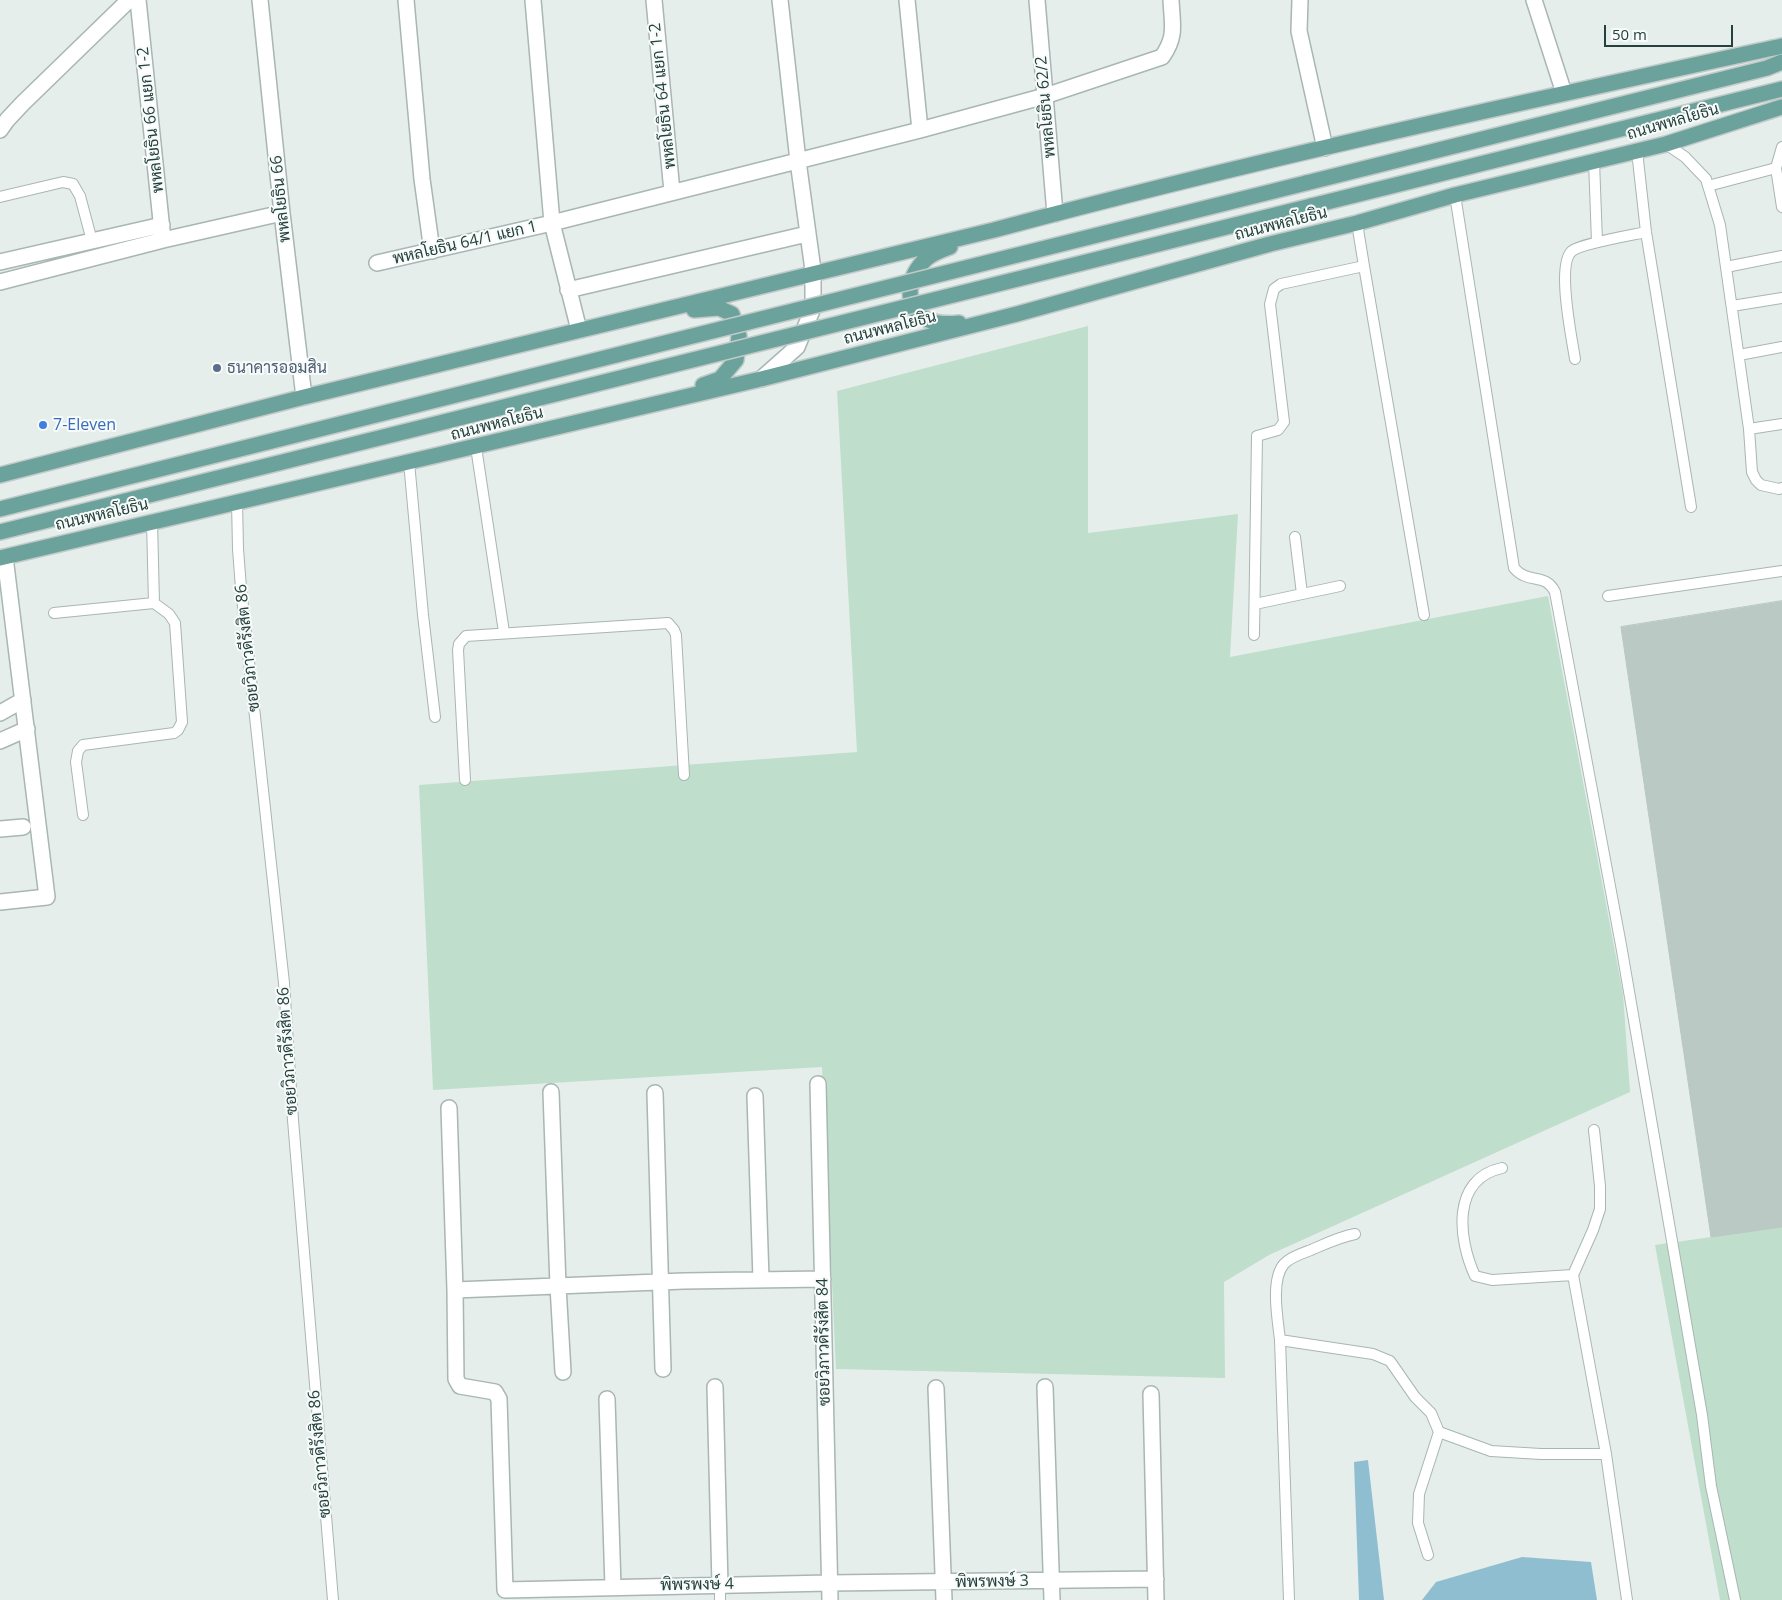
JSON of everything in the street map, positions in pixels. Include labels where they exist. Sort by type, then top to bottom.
[{"type":"main road","points":[[0,475],[304,397],[638,316],[813,271],[994,230],[1325,148],[1564,93],[1782,46]]},
{"type":"main road","name":"ถนนพหลโยธิน","points":[[0,509],[1757,70],[1782,62]]},
{"type":"main road","name":"ถนนพหลโยธิน","points":[[0,532],[1782,89]]},
{"type":"main road","name":"ถนนพหลโยธิน","points":[[3,557],[476,447],[1017,314],[1455,195],[1666,144],[1782,107]]},
{"type":"main road","points":[[994,230],[936,253],[926,259],[912,277],[909,288],[910,298],[916,311],[927,320],[940,323],[957,323],[1017,314]]},
{"type":"main road","points":[[638,316],[719,308],[732,314],[739,336],[736,360],[720,380],[652,404]]},
{"type":"street","points":[[0,130],[7,120],[129,0]]},
{"type":"street","name":"พหลโยธิน 66 แยก 1-2","points":[[138,0],[164,240]]},
{"type":"street","name":"พหลโยธิน 66","points":[[260,0],[282,213],[304,397]]},
{"type":"street","points":[[406,0],[422,180],[432,251]]},
{"type":"street","points":[[533,0],[552,223],[579,330]]},
{"type":"street","name":"พหลโยธิน 64 แยก 1-2","points":[[654,0],[672,192]]},
{"type":"street","points":[[761,378],[797,347],[813,308],[813,271],[798,161],[780,0]]},
{"type":"street","points":[[907,0],[920,130]]},
{"type":"street","name":"พหลโยธิน 62/2","points":[[1037,0],[1055,214]]},
{"type":"street","name":"พหลโยธิน 64/1 แยก 1","points":[[377,263],[552,223],[920,130],[1045,96],[1162,57],[1169,48],[1173,33],[1171,0]]},
{"type":"street","points":[[1300,0],[1299,31],[1325,148]]},
{"type":"street","points":[[1534,0],[1564,93]]},
{"type":"street","points":[[0,282],[164,240],[282,213]]},
{"type":"street","points":[[0,262],[162,225]]},
{"type":"street","points":[[568,290],[807,234]]},
{"type":"street","points":[[0,902],[47,897],[27,728],[3,557]]},
{"type":"street","points":[[0,713],[23,700]]},
{"type":"street","points":[[0,741],[27,728]]},
{"type":"street","points":[[0,829],[23,827]]},
{"type":"street","name":"ซอยวิภาวดีรังสิต 84","points":[[818,1084],[830,1600]]},
{"type":"street","points":[[551,1092],[563,1372]]},
{"type":"street","points":[[655,1093],[663,1369]]},
{"type":"street","points":[[755,1096],[761,1279]]},
{"type":"street","points":[[449,1108],[456,1379],[460,1386],[495,1392],[499,1399],[505,1595]]},
{"type":"street","points":[[455,1290],[660,1282],[823,1279]]},
{"type":"street","points":[[715,1387],[720,1592]]},
{"type":"street","points":[[1045,1387],[1052,1600]]},
{"type":"street","points":[[936,1388],[944,1600]]},
{"type":"street","points":[[1151,1394],[1156,1600]]},
{"type":"street","points":[[607,1399],[613,1587]]},
{"type":"street","name":"พิพรพงษ์ 3","points":[[829,1583],[1156,1580]]},
{"type":"street","name":"พิพรพงษ์ 4","points":[[505,1595],[613,1587],[720,1592],[829,1583]]},
{"type":"lane","points":[[1666,144],[1685,157],[1706,179],[1720,224],[1749,429],[1752,472],[1761,485],[1781,491]]},
{"type":"lane","points":[[1782,147],[1776,168],[1782,207]]},
{"type":"lane","points":[[1637,151],[1646,232],[1691,507]]},
{"type":"lane","points":[[1594,161],[1597,242]]},
{"type":"lane","points":[[1708,186],[1776,168]]},
{"type":"lane","points":[[0,197],[63,182],[72,184],[80,196],[92,241]]},
{"type":"lane","points":[[1455,195],[1514,568],[1527,578],[1544,580],[1552,585],[1555,592],[1623,955],[1700,1405],[1712,1486],[1734,1600]]},
{"type":"lane","points":[[1357,223],[1424,615]]},
{"type":"lane","points":[[1575,359],[1566,300],[1565,266],[1567,257],[1572,250],[1597,242],[1646,232]]},
{"type":"lane","points":[[1726,267],[1782,256]]},
{"type":"lane","points":[[1254,635],[1257,436],[1278,430],[1284,422],[1270,304],[1274,289],[1281,284],[1364,266]]},
{"type":"lane","points":[[1732,306],[1782,298]]},
{"type":"lane","points":[[1739,356],[1782,348]]},
{"type":"lane","points":[[1749,429],[1782,424]]},
{"type":"lane","points":[[476,447],[504,632]]},
{"type":"lane","points":[[409,462],[423,615],[435,718]]},
{"type":"lane","name":"ซอยวิภาวดีรังสิต 86","points":[[237,502],[241,588],[284,982],[293,1120],[333,1600]]},
{"type":"lane","points":[[152,522],[154,603]]},
{"type":"lane","points":[[1295,537],[1302,594]]},
{"type":"lane","points":[[1608,596],[1782,571]]},
{"type":"lane","points":[[1255,604],[1340,586]]},
{"type":"lane","points":[[54,613],[154,603],[169,614],[176,623],[182,722],[174,733],[83,745],[78,750],[76,762],[83,815]]},
{"type":"lane","points":[[465,780],[458,650],[459,644],[466,636],[504,632],[668,623],[676,635],[684,775]]},
{"type":"lane","points":[[1594,1130],[1600,1186],[1600,1209],[1594,1230],[1573,1275],[1606,1454],[1627,1600]]},
{"type":"lane","points":[[1502,1168],[1491,1170],[1475,1183],[1467,1195],[1463,1210],[1463,1237],[1467,1259],[1475,1276],[1492,1280],[1573,1275]]},
{"type":"lane","points":[[1289,1600],[1280,1340],[1276,1305],[1279,1273],[1284,1264],[1298,1256],[1342,1237],[1354,1234]]},
{"type":"lane","points":[[1280,1340],[1373,1354],[1390,1361],[1415,1397],[1431,1414],[1439,1432],[1419,1494],[1418,1523],[1428,1554]]},
{"type":"lane","points":[[1439,1432],[1491,1451],[1541,1454],[1606,1454]]},
{"type":"green space","points":[[1088,326],[1088,533],[1238,514],[1230,657],[1548,596],[1623,994],[1630,1092],[1269,1255],[1224,1282],[1225,1378],[836,1369],[822,1067],[433,1090],[419,785],[857,752],[837,391]]},
{"type":"green space","points":[[1782,1227],[1782,1600],[1720,1600],[1655,1245]]},
{"type":"water","points":[[1368,1460],[1384,1600],[1359,1600],[1354,1462]]},
{"type":"water","points":[[1522,1557],[1591,1562],[1597,1600],[1422,1600],[1436,1582]]},
{"type":"building","points":[[1782,601],[1782,1227],[1711,1237],[1621,627]]},
{"type":"place","name":"ธนาคารออมสิน","points":[[217,368]]},
{"type":"place","name":"7-Eleven","points":[[43,425]]}]
